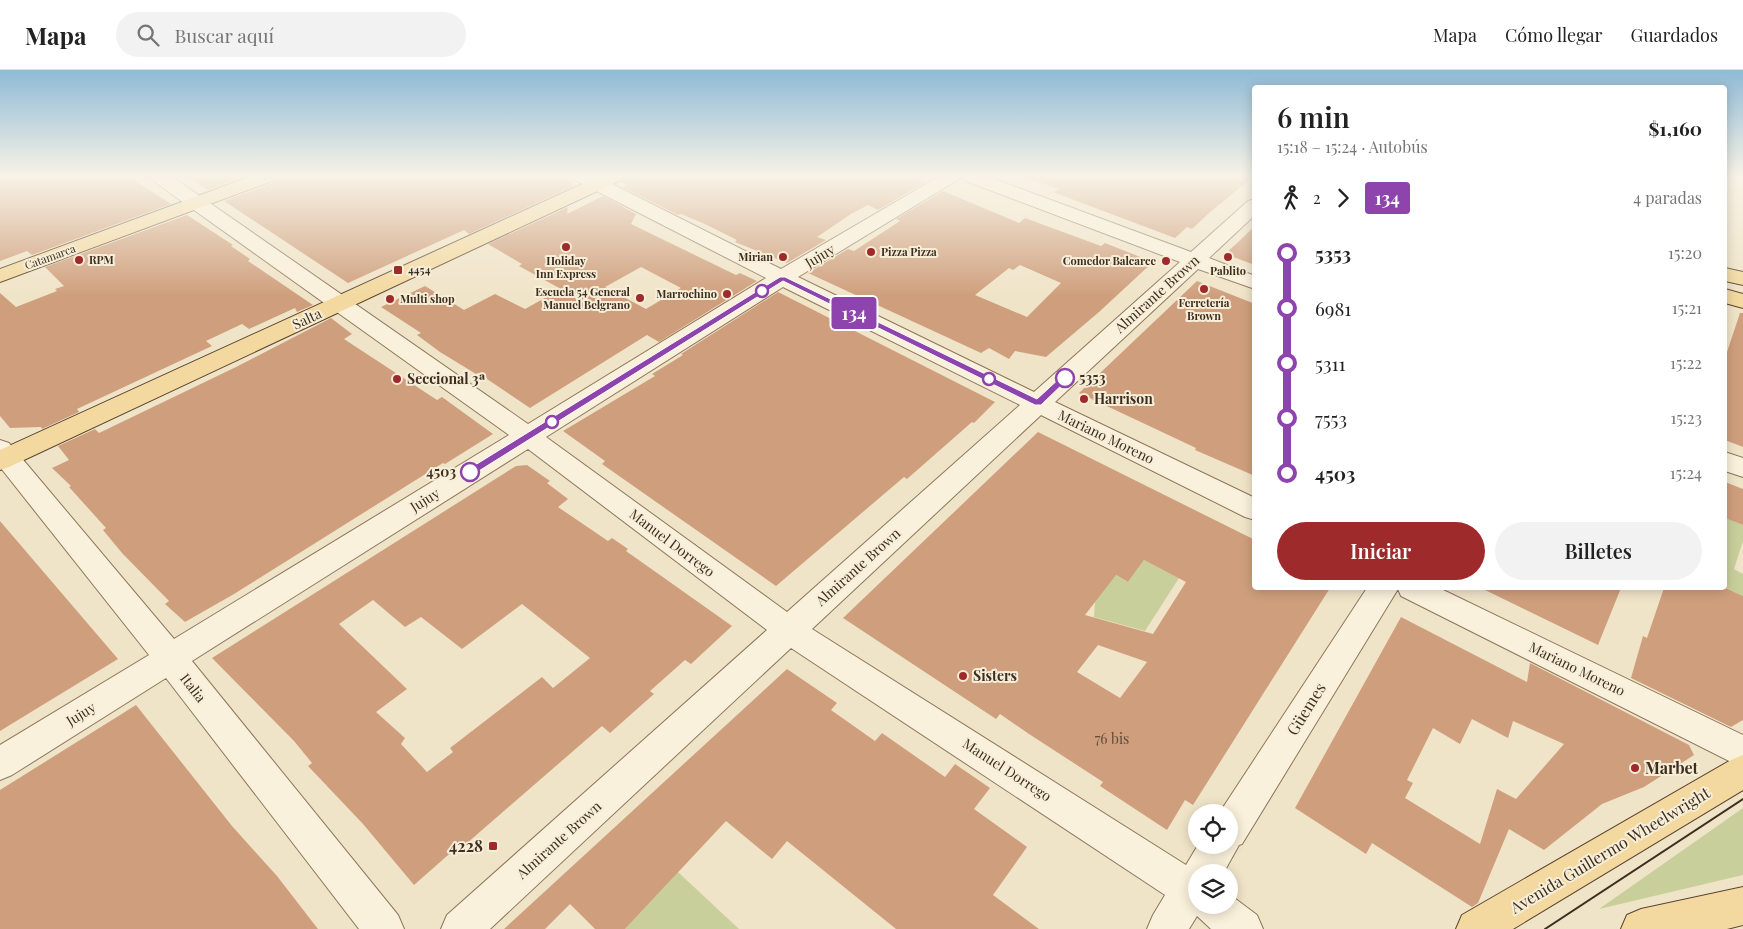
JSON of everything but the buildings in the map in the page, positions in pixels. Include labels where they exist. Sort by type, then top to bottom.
[{"type":"main road","name":"Catamarca","points":[[0,276],[159,216]]},
{"type":"main road","name":"Salta","points":[[3,456],[340,303],[519,216]]},
{"type":"main road","points":[[1727,275],[1743,279]]},
{"type":"main road","points":[[1727,297],[1743,301]]},
{"type":"main road","name":"Avenida Guillermo Wheelwright","points":[[1476,929],[1743,771]]},
{"type":"main road","points":[[1641,929],[1743,906]]},
{"type":"street","name":"Manuel Dorrego","points":[[217,216],[528,436],[789,630],[1188,880]]},
{"type":"street","name":"Mariano Moreno","points":[[668,216],[782,278],[1252,509]]},
{"type":"street","name":"Jujuy","points":[[0,764],[782,278],[886,216]]},
{"type":"street","points":[[1077,216],[1252,282]]},
{"type":"street","name":"Almirante Brown","points":[[461,929],[1243,216]]},
{"type":"street","name":"Italia","points":[[3,456],[170,658],[384,929]]},
{"type":"street","points":[[1727,462],[1743,468]]},
{"type":"street","name":"Güemes","points":[[1238,816],[1382,590]]},
{"type":"street","name":"Mariano Moreno","points":[[1416,590],[1743,752]]},
{"type":"street","points":[[1167,929],[1188,903]]},
{"type":"street","name":"Manuel Dorrego","points":[[1227,914],[1243,929]]},
{"type":"green space","points":[[1727,519],[1743,525],[1743,541],[1734,569],[1743,574],[1743,596],[1727,588]]},
{"type":"green space","points":[[1144,560],[1179,578],[1145,631],[1094,617],[1095,602],[1108,571],[1128,582]]},
{"type":"green space","points":[[1743,808],[1743,875],[1599,909]]},
{"type":"green space","points":[[678,872],[739,929],[625,929]]},
{"type":"tram line","points":[[1545,929],[1743,799]]},
{"type":"bus line","name":"134","points":[[470,472],[782,278],[1038,403],[1065,378]]},
{"type":"place","name":"Holiday Inn Express","points":[[566,247]]},
{"type":"place","name":"Pizza Pizza","points":[[871,252]]},
{"type":"place","name":"Mirian","points":[[783,257]]},
{"type":"place","name":"Pablito","points":[[1228,257]]},
{"type":"place","name":"RPM","points":[[79,260]]},
{"type":"place","name":"Comedor Balcarce","points":[[1166,261]]},
{"type":"place","name":"4454","points":[[398,270]]},
{"type":"place","name":"Ferretería Brown","points":[[1204,289]]},
{"type":"place","name":"Marrochino","points":[[727,294]]},
{"type":"place","name":"Escuela 54 General Manuel Belgrano","points":[[640,298]]},
{"type":"place","name":"Multi shop","points":[[390,299]]},
{"type":"place","name":"5353","points":[[1065,378]]},
{"type":"place","name":"Seccional 3ª","points":[[397,379]]},
{"type":"place","name":"Harrison","points":[[1084,399]]},
{"type":"place","name":"4503","points":[[470,472]]},
{"type":"place","name":"Sisters","points":[[963,676]]},
{"type":"place","name":"Marbet","points":[[1635,768]]},
{"type":"place","name":"4228","points":[[493,846]]}]
